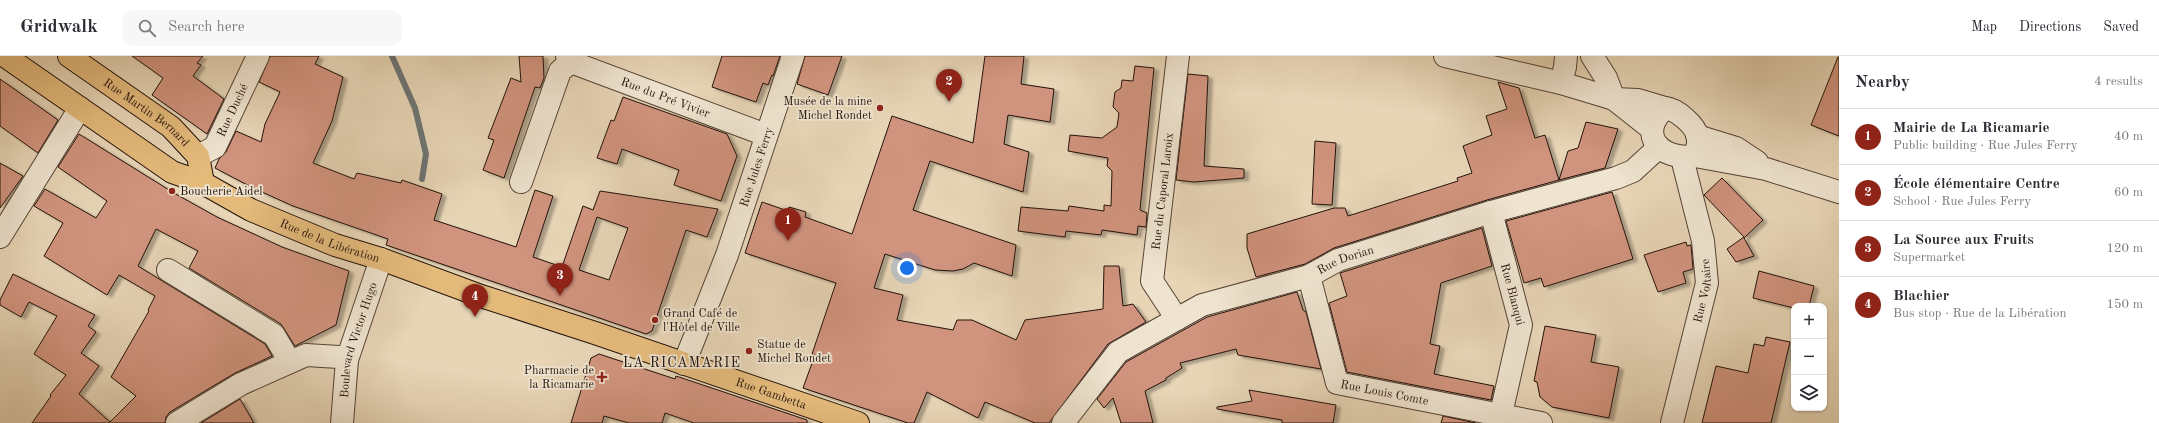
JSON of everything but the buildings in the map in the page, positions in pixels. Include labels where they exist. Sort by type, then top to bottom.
[{"type":"main road","name":"Rue de la Libération","points":[[5,56],[172,172],[202,182],[251,210],[335,245],[381,259],[481,296],[684,364]]},
{"type":"main road","name":"Rue Martin Bernard","points":[[69,56],[171,127],[198,156],[202,182]]},
{"type":"main road","name":"Rue Gambetta","points":[[684,364],[858,423]]},
{"type":"street","name":"Rue Duché","points":[[198,156],[215,147],[258,56]]},
{"type":"street","name":"Rue Jules Ferry","points":[[684,364],[727,255],[766,135],[794,56]]},
{"type":"street","name":"Rue du Caporal Laroix","points":[[1177,319],[1152,280],[1178,56]]},
{"type":"street","points":[[1445,56],[1561,83],[1614,99],[1638,100],[1673,109],[1689,123],[1691,150]]},
{"type":"street","points":[[1561,83],[1566,67],[1566,56]]},
{"type":"street","points":[[1592,56],[1606,78],[1614,99],[1655,138],[1669,154],[1691,150],[1736,148],[1766,169],[1839,192]]},
{"type":"street","points":[[520,182],[560,71],[569,59]]},
{"type":"street","name":"Rue du Pré Vivier","points":[[569,59],[766,135]]},
{"type":"street","points":[[0,237],[80,108]]},
{"type":"street","points":[[1655,138],[1656,117],[1665,108]]},
{"type":"street","name":"Rue Dorian","points":[[1063,423],[1118,352],[1202,305],[1309,276],[1338,260],[1491,212],[1633,171],[1655,138]]},
{"type":"street","name":"Rue Voltaire","points":[[1672,423],[1707,284],[1704,241],[1691,150]]},
{"type":"street","name":"Rue Blanqui","points":[[1491,212],[1521,325],[1501,419]]},
{"type":"street","name":"Boulevard Victor Hugo","points":[[342,423],[347,360],[381,259]]},
{"type":"street","points":[[168,270],[274,335],[290,362]]},
{"type":"street","name":"Rue Louis Comte","points":[[1309,276],[1337,383],[1501,419],[1541,423]]},
{"type":"street","points":[[177,423],[241,384],[306,355],[339,357],[347,360]]},
{"type":"waterway","points":[[392,56],[415,108],[426,154],[422,179]]},
{"type":"place","name":"École élémentaire Centre","points":[[949,102]]},
{"type":"place","name":"Musée de la mine Michel Rondet","points":[[880,108]]},
{"type":"place","name":"Boucherie Aidel","points":[[172,191]]},
{"type":"place","name":"Mairie de La Ricamarie","points":[[788,241]]},
{"type":"place","name":"La Source aux Fruits","points":[[560,296]]},
{"type":"place","name":"Blachier","points":[[475,317]]},
{"type":"place","name":"Grand Café de l'Hôtel de Ville","points":[[655,320]]},
{"type":"place","name":"Statue de Michel Rondet","points":[[749,351]]},
{"type":"place","name":"Pharmacie de la Ricamarie","points":[[602,377]]},
{"type":"district","name":"LA RICAMARIE","points":[[682,362]]}]
